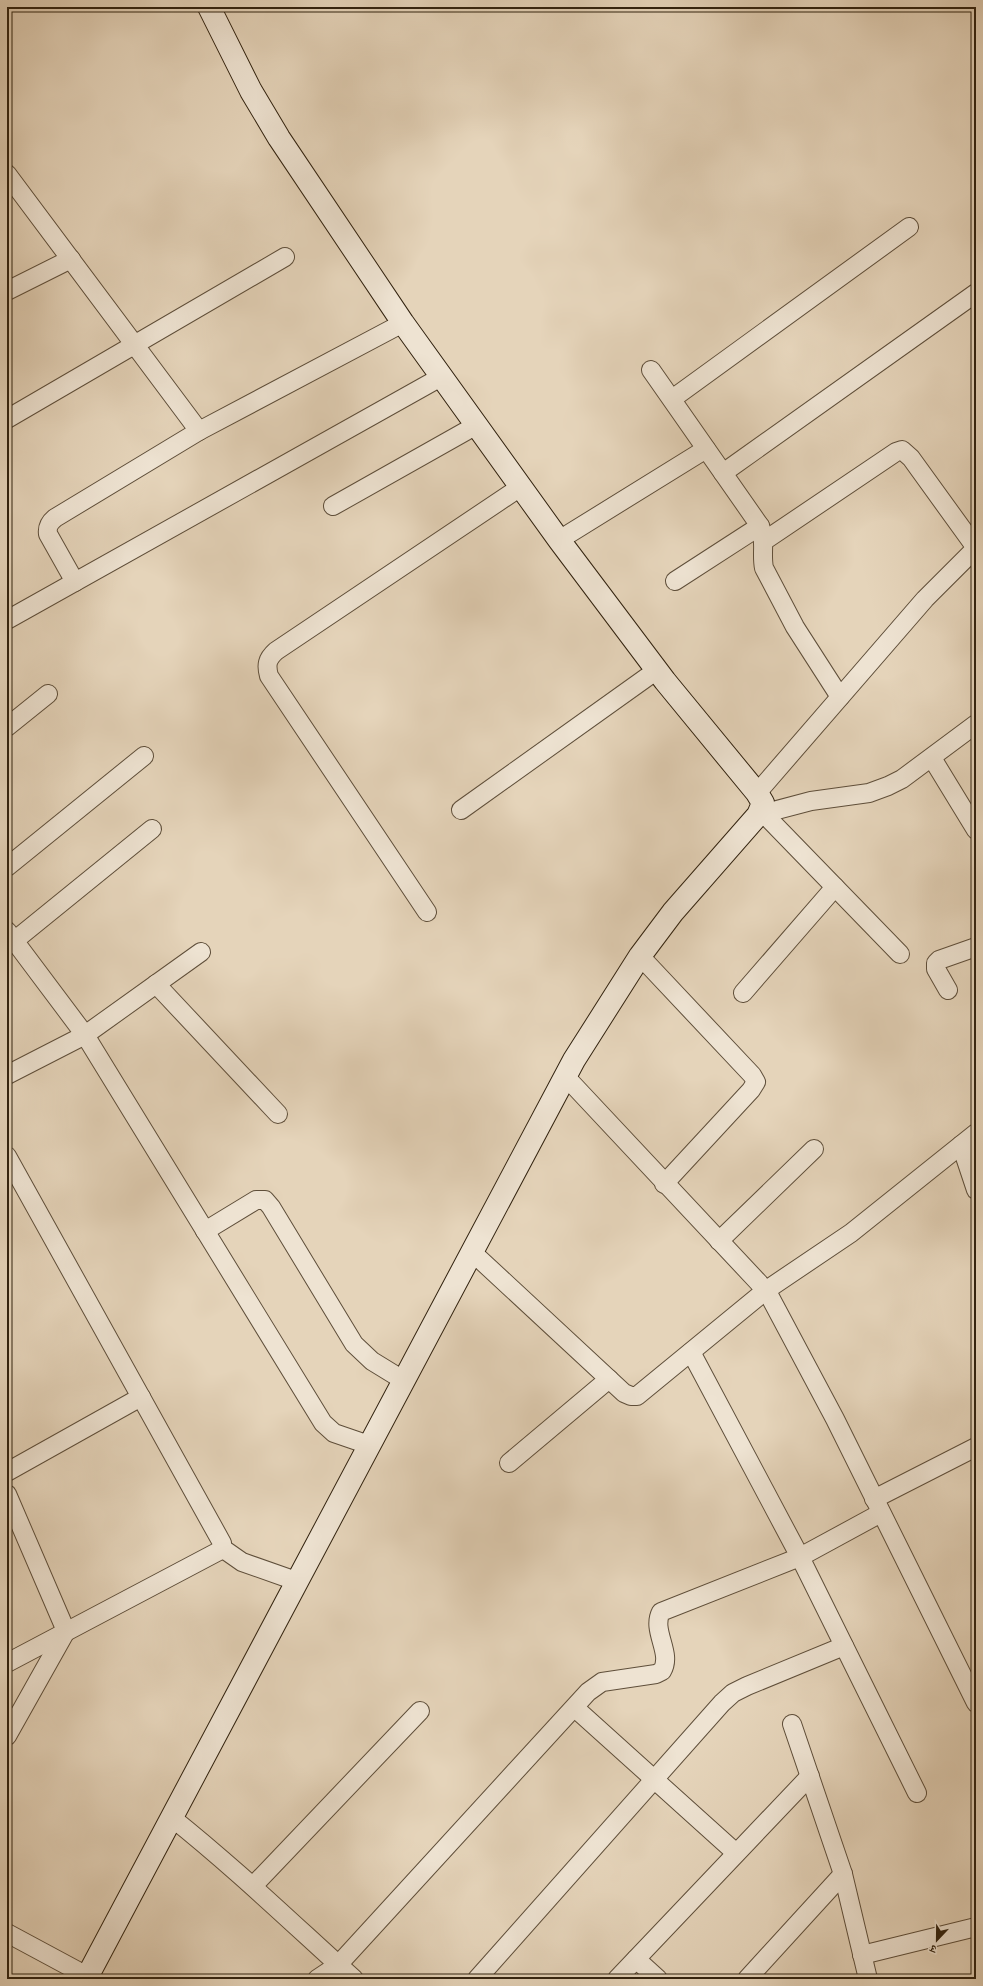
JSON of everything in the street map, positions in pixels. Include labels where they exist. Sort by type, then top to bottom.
[{"type":"street","points":[[7,1933],[87,1978],[296,1581],[565,1076],[640,956],[673,912],[761,814],[763,803],[757,793],[657,670],[519,488],[403,323],[275,131],[251,91],[208,7]]},
{"type":"street","points":[[7,174],[199,431]]},
{"type":"street","points":[[672,399],[909,227]]},
{"type":"street","points":[[7,419],[285,257]]},
{"type":"street","points":[[7,291],[71,259]]},
{"type":"street","points":[[723,473],[976,293]]},
{"type":"street","points":[[75,582],[48,534],[47,530],[49,523],[55,518],[199,431],[403,323]]},
{"type":"street","points":[[651,370],[723,473],[762,534],[762,560],[775,592],[840,697]]},
{"type":"street","points":[[7,620],[441,376]]},
{"type":"street","points":[[333,506],[475,426]]},
{"type":"street","points":[[558,540],[706,449]]},
{"type":"street","points":[[675,581],[762,534],[896,452],[902,450],[911,458],[976,548],[925,599],[757,793]]},
{"type":"street","points":[[427,912],[269,676],[267,666],[270,657],[276,651],[519,488]]},
{"type":"street","points":[[461,810],[657,670]]},
{"type":"street","points":[[7,727],[48,694]]},
{"type":"street","points":[[761,814],[812,801],[869,793],[902,779],[976,724]]},
{"type":"street","points":[[7,867],[144,756]]},
{"type":"street","points":[[932,758],[976,830]]},
{"type":"street","points":[[761,814],[900,954]]},
{"type":"street","points":[[152,830],[11,936],[85,1035],[323,1423],[334,1433],[369,1445]]},
{"type":"street","points":[[743,993],[835,887]]},
{"type":"street","points":[[948,990],[936,969],[936,963],[939,960],[976,948]]},
{"type":"street","points":[[7,1075],[85,1035],[201,952]]},
{"type":"street","points":[[640,956],[752,1075],[756,1082],[751,1090],[664,1184]]},
{"type":"street","points":[[156,984],[278,1114]]},
{"type":"street","points":[[565,1076],[765,1291],[784,1321],[976,1703]]},
{"type":"street","points":[[471,1252],[609,1380],[624,1393],[631,1396],[637,1396],[765,1291],[850,1233],[976,1133]]},
{"type":"street","points":[[961,1145],[976,1190]]},
{"type":"street","points":[[719,1241],[814,1149]]},
{"type":"street","points":[[7,1156],[219,1536],[222,1543],[222,1548]]},
{"type":"street","points":[[205,1231],[256,1200],[265,1200],[354,1344],[372,1361],[403,1380]]},
{"type":"street","points":[[691,1352],[800,1557],[917,1793]]},
{"type":"street","points":[[509,1463],[609,1380]]},
{"type":"street","points":[[7,1472],[141,1397]]},
{"type":"street","points":[[317,1979],[338,1965],[575,1708],[588,1692],[602,1682],[656,1674],[662,1671],[666,1661],[658,1626],[658,1618],[661,1612],[800,1557],[878,1506],[976,1447]]},
{"type":"street","points":[[7,1494],[66,1631]]},
{"type":"street","points":[[222,1548],[242,1562],[296,1581]]},
{"type":"street","points":[[7,1663],[222,1548]]},
{"type":"street","points":[[7,1736],[66,1631]]},
{"type":"street","points":[[477,1979],[722,1703],[733,1694],[844,1646]]},
{"type":"street","points":[[575,1708],[736,1853]]},
{"type":"street","points":[[253,1886],[420,1711]]},
{"type":"street","points":[[792,1724],[842,1874],[868,1979]]},
{"type":"street","points":[[617,1979],[810,1776]]},
{"type":"street","points":[[171,1817],[253,1886],[354,1979]]},
{"type":"street","points":[[747,1979],[842,1874]]},
{"type":"street","points":[[862,1955],[976,1927]]},
{"type":"street","points":[[636,1959],[658,1979]]}]
